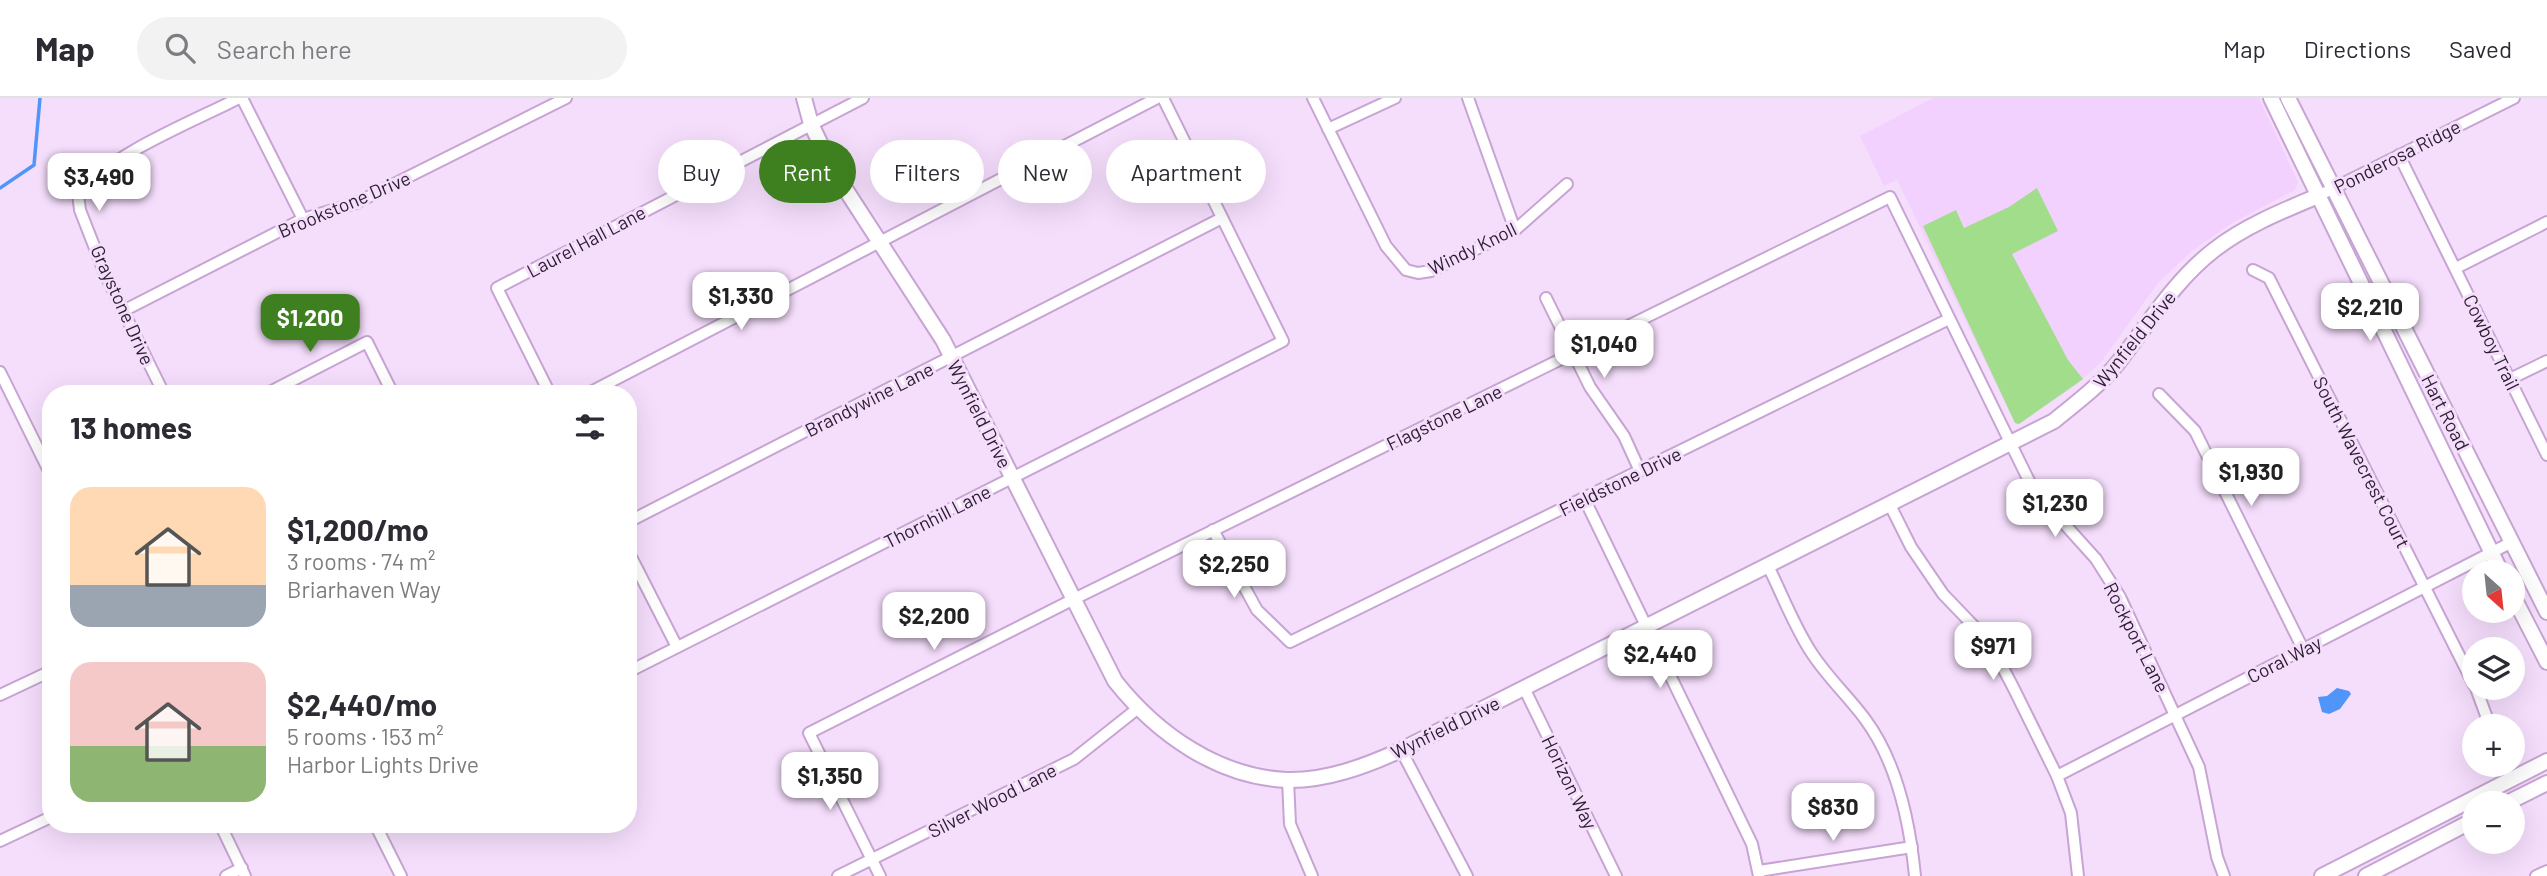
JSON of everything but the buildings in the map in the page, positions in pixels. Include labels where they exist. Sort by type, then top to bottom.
[{"type":"street","points":[[240,98],[303,219]]},
{"type":"street","name":"Graystone Drive","points":[[160,385],[123,311],[80,210],[78,194],[86,184],[130,155],[240,98]]},
{"type":"street","name":"Brookstone Drive","points":[[123,311],[303,219],[356,203],[566,98]]},
{"type":"street","name":"Wynfield Drive","points":[[804,98],[811,124],[833,170],[920,299],[1115,681],[1137,709],[1172,739],[1213,760],[1254,774],[1288,780],[1334,774],[1370,764],[1401,750],[2054,421],[2090,393],[2117,364],[2179,283],[2213,251],[2255,224],[2318,196]]},
{"type":"street","name":"Laurel Hall Lane","points":[[546,385],[497,288],[863,98]]},
{"type":"street","points":[[605,385],[1157,98]]},
{"type":"street","points":[[1163,98],[1222,218]]},
{"type":"street","points":[[1313,98],[1328,129],[1395,98]]},
{"type":"street","points":[[1468,98],[1515,230]]},
{"type":"street","name":"Hart Road","points":[[2271,98],[2495,560]]},
{"type":"street","name":"Hart Road","points":[[2288,98],[2547,612]]},
{"type":"street","name":"Ponderosa Ridge","points":[[2318,196],[2514,98]]},
{"type":"street","name":"Windy Knoll","points":[[1328,129],[1386,246],[1406,270],[1418,273],[1431,271],[1515,230],[1567,184]]},
{"type":"street","name":"Cowboy Trail","points":[[2399,155],[2547,455]]},
{"type":"street","name":"Rockport Lane","points":[[1890,197],[2033,489],[2096,559],[2114,588],[2199,767],[2217,858],[2224,876]]},
{"type":"street","name":"Flagstone Lane","points":[[872,860],[809,733],[1213,530],[1890,197]]},
{"type":"street","name":"Thornhill Lane","points":[[637,667],[1283,341],[1222,218]]},
{"type":"street","name":"Brandywine Lane","points":[[637,518],[1222,218]]},
{"type":"street","points":[[2456,268],[2547,222]]},
{"type":"street","name":"South Wavecrest Court","points":[[2253,270],[2269,278],[2462,662]]},
{"type":"street","points":[[1546,298],[1590,387],[1624,436],[1640,471]]},
{"type":"street","name":"Fieldstone Drive","points":[[1213,530],[1257,610],[1290,642],[1949,319]]},
{"type":"street","points":[[283,385],[367,342],[388,385]]},
{"type":"street","points":[[2510,379],[2547,361]]},
{"type":"street","points":[[0,372],[42,457]]},
{"type":"street","points":[[2160,394],[2195,431],[2303,649]]},
{"type":"street","points":[[1584,498],[1752,844],[1759,874],[1912,847]]},
{"type":"street","points":[[1889,505],[1911,547],[1943,594],[1990,643],[2057,776],[2071,813],[2078,876]]},
{"type":"street","name":"Coral Way","points":[[2057,776],[2512,542]]},
{"type":"street","points":[[1768,566],[1809,650],[1866,720],[1878,744],[1897,787],[1912,847],[1916,876]]},
{"type":"street","points":[[637,569],[677,647]]},
{"type":"street","points":[[2525,619],[2547,662]]},
{"type":"street","points":[[0,682],[3,694],[42,675]]},
{"type":"street","name":"Horizon Way","points":[[1524,688],[1616,876]]},
{"type":"street","name":"Silver Wood Lane","points":[[838,876],[1074,759],[1137,709]]},
{"type":"street","points":[[1401,750],[1466,876]]},
{"type":"street","points":[[2322,876],[2547,761]]},
{"type":"street","points":[[1288,780],[1290,824],[1312,876]]},
{"type":"street","points":[[2525,794],[2547,783]]},
{"type":"street","points":[[0,841],[42,821]]},
{"type":"street","points":[[2372,875],[2462,826]]},
{"type":"street","points":[[224,833],[244,872],[226,876]]},
{"type":"street","points":[[380,833],[401,876]]},
{"type":"street","points":[[872,860],[880,876]]},
{"type":"street","points":[[2536,876],[2547,871]]},
{"type":"shaded area","points":[[1933,98],[2259,98],[2298,182],[2295,190],[2234,222],[2193,250],[2158,283],[2101,362],[2075,386],[2019,424],[2015,423],[1897,180],[1884,186],[1860,136]]},
{"type":"green space","points":[[2037,188],[2058,231],[2012,254],[2068,360],[2083,379],[2019,424],[2015,423],[1923,226],[1956,210],[1964,228],[2009,207]]},
{"type":"water","points":[[2337,688],[2351,694],[2340,709],[2329,714],[2322,712],[2318,697],[2327,696]]},
{"type":"waterway","points":[[0,188],[34,165],[40,98]]}]
